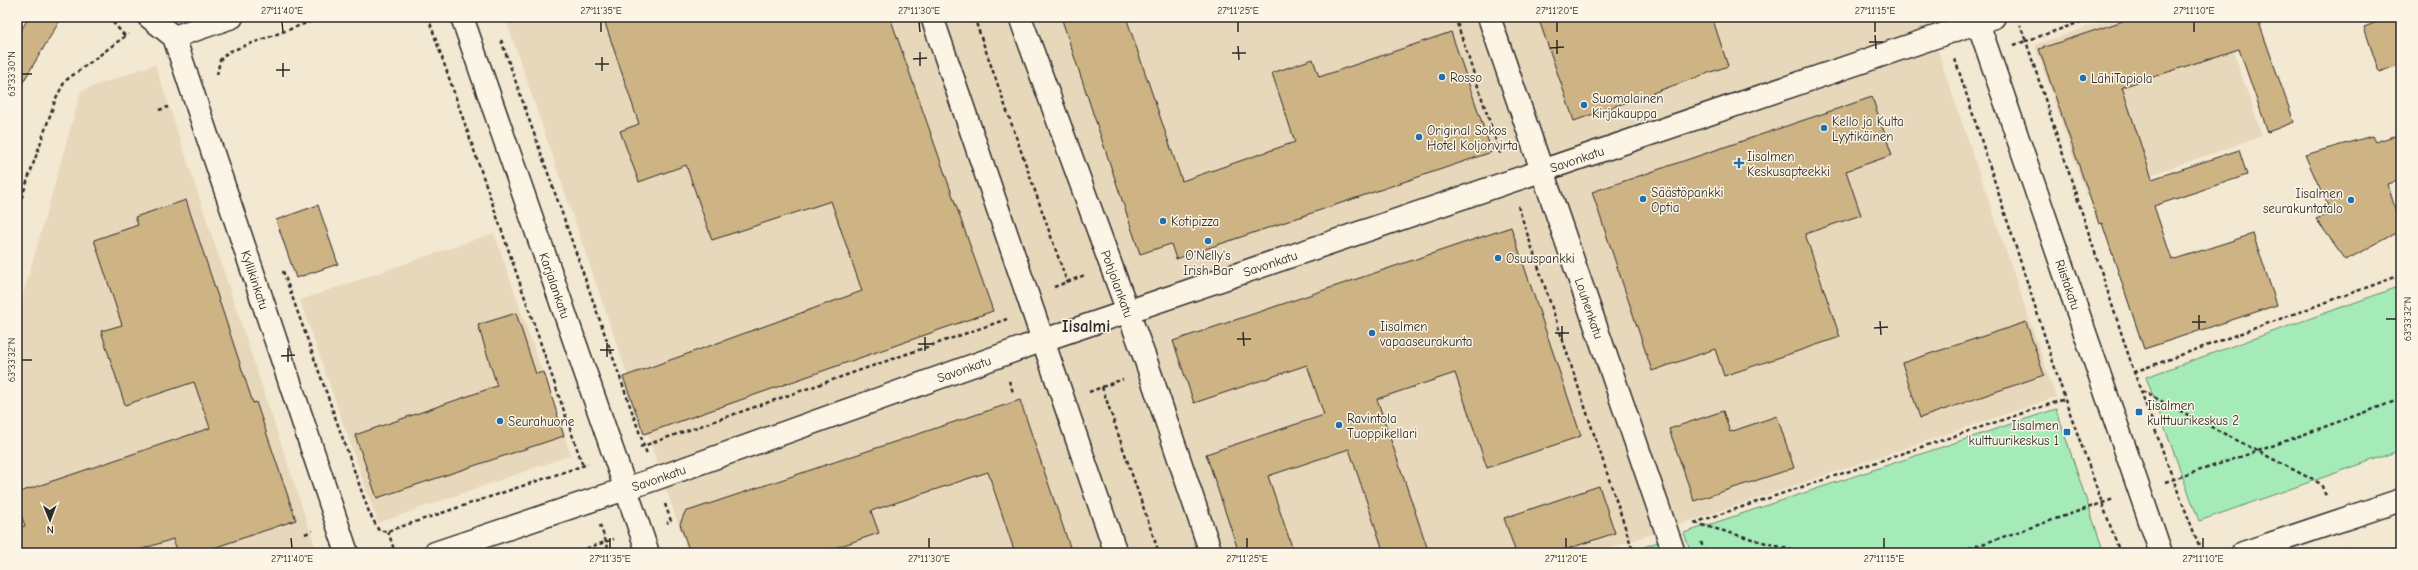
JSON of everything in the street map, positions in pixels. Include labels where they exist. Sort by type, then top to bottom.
[{"type":"street","points":[[149,17],[174,38],[232,17]]},
{"type":"street","name":"Karjalankatu","points":[[462,17],[648,553]]},
{"type":"street","points":[[932,17],[1116,553]]},
{"type":"street","name":"Pohjolankatu","points":[[1020,17],[1128,312],[1211,553]]},
{"type":"street","name":"Louhenkatu","points":[[1490,17],[1674,553]]},
{"type":"street","name":"Savonkatu","points":[[435,553],[655,479],[1044,340],[1543,172],[1945,34],[1983,19]]},
{"type":"street","name":"Riistakatu","points":[[1983,19],[2161,553]]},
{"type":"street","name":"Kyllikinkatu","points":[[174,38],[347,553]]},
{"type":"street","points":[[2243,553],[2401,500]]},
{"type":"path","points":[[17,211],[56,98],[65,80],[80,67],[126,37],[108,17]]},
{"type":"path","points":[[217,79],[220,60],[228,52],[323,17]]},
{"type":"path","points":[[428,17],[583,466]]},
{"type":"path","points":[[974,17],[1067,282]]},
{"type":"path","points":[[1455,17],[1634,553]]},
{"type":"path","points":[[2095,17],[2026,41],[2134,372],[2202,553]]},
{"type":"path","points":[[1945,34],[1958,66],[2065,399],[2120,553]]},
{"type":"path","points":[[509,62],[655,479],[672,521]]},
{"type":"path","points":[[282,266],[369,512],[379,531],[388,531],[644,446],[1006,320],[1009,303],[1111,266]]},
{"type":"path","points":[[2134,372],[2401,275]]},
{"type":"path","points":[[1085,393],[1122,380]]},
{"type":"path","points":[[1102,386],[1159,553]]},
{"type":"path","points":[[2141,390],[2321,484]]},
{"type":"path","points":[[1802,553],[1694,523],[2065,399]]},
{"type":"path","points":[[2173,479],[2258,451],[2401,399]]},
{"type":"path","points":[[1956,553],[2102,503]]},
{"type":"path","points":[[601,529],[610,553]]},
{"type":"path","points":[[388,531],[395,553]]},
{"type":"path","points":[[1618,553],[1632,548]]},
{"type":"path","points":[[2346,548],[2348,553]]},
{"type":"shaded area","points":[[505,17],[1926,17],[2056,397],[1596,553],[688,553]]},
{"type":"shaded area","points":[[2117,17],[2222,17],[2262,136],[2087,197],[2035,45]]},
{"type":"shaded area","points":[[155,64],[315,546],[295,553],[17,553],[17,316],[81,91]]},
{"type":"shaded area","points":[[494,233],[571,455],[378,523],[300,300]]},
{"type":"green space","points":[[2401,286],[2401,450],[2199,521],[2146,377]]},
{"type":"green space","points":[[2056,409],[2104,553],[1691,553],[1684,533]]},
{"type":"green space","points":[[1658,542],[1662,553],[1627,553]]},
{"type":"building","points":[[29,17],[62,17],[17,92],[17,37]]},
{"type":"building","points":[[603,17],[890,17],[993,311],[644,434],[623,377],[862,291],[831,201],[712,240],[686,165],[639,182],[620,131],[639,124]]},
{"type":"building","points":[[1061,17],[1126,17],[1182,181],[1295,142],[1272,73],[1313,59],[1319,77],[1451,32],[1492,152],[1176,259],[1171,244],[1140,254]]},
{"type":"building","points":[[1538,17],[1712,17],[1728,66],[1574,121]]},
{"type":"building","points":[[2135,17],[2257,17],[2294,122],[2268,132],[2239,49],[2122,87],[2152,179],[2239,150],[2247,175],[2154,206],[2172,260],[2253,234],[2277,305],[2144,349],[2102,223],[2099,224],[2039,49]]},
{"type":"building","points":[[2391,17],[2401,17],[2401,64],[2379,72],[2364,27]]},
{"type":"building","points":[[1872,97],[1892,155],[1846,171],[1861,215],[1805,234],[1840,337],[1724,376],[1715,349],[1652,371],[1592,192]]},
{"type":"building","name":"Iisalmen seurakuntatalo","points":[[2401,134],[2401,180],[2388,184],[2401,230],[2346,260],[2316,219],[2331,213],[2305,155],[2372,136],[2375,142]]},
{"type":"building","points":[[186,200],[253,403],[256,402],[296,520],[199,553],[178,553],[173,539],[130,553],[17,553],[17,528],[25,526],[17,503],[17,493],[210,428],[194,382],[125,405],[101,331],[122,325],[94,240],[138,225],[135,217]]},
{"type":"building","points":[[318,205],[338,264],[296,278],[276,220]]},
{"type":"building","points":[[1511,227],[1581,436],[1487,468],[1455,373],[1377,399],[1429,553],[1384,553],[1349,449],[1268,476],[1294,553],[1239,553],[1206,454],[1324,415],[1307,365],[1194,403],[1173,341]]},
{"type":"building","points":[[516,313],[536,374],[544,372],[564,436],[377,498],[355,435],[497,386],[478,325]]},
{"type":"building","points":[[2026,322],[2044,375],[1920,418],[1902,363]]},
{"type":"building","points":[[1020,400],[1072,553],[1015,553],[988,472],[871,511],[879,533],[820,553],[690,553],[680,524],[685,512]]},
{"type":"building","points":[[1723,411],[1730,432],[1777,416],[1794,468],[1694,501],[1669,429]]},
{"type":"building","points":[[1599,486],[1615,533],[1555,553],[1516,553],[1504,518]]},
{"type":"place","name":"Rosso","points":[[1442,77]]},
{"type":"place","name":"LähiTapiola","points":[[2083,78]]},
{"type":"place","name":"Suomalainen Kirjakauppa","points":[[1584,105]]},
{"type":"place","name":"Kello ja Kulta Lyytikäinen","points":[[1824,128]]},
{"type":"place","name":"Original Sokos Hotel Koljonvirta","points":[[1419,137]]},
{"type":"place","name":"Iisalmen Keskusapteekki","points":[[1739,163]]},
{"type":"place","name":"Säästöpankki Optia","points":[[1643,199]]},
{"type":"place","name":"Iisalmen seurakuntatalo","points":[[2351,200]]},
{"type":"place","name":"Kotipizza","points":[[1163,221]]},
{"type":"place","name":"O'Nelly's Irish Bar","points":[[1208,241]]},
{"type":"place","name":"Osuuspankki","points":[[1498,258]]},
{"type":"place","name":"Iisalmen vapaaseurakunta","points":[[1372,333]]},
{"type":"place","name":"Iisalmen kulttuurikeskus 2","points":[[2139,412]]},
{"type":"place","name":"Seurahuone","points":[[500,421]]},
{"type":"place","name":"Ravintola Tuoppikellari","points":[[1339,425]]},
{"type":"place","name":"Iisalmen kulttuurikeskus 1","points":[[2067,432]]},
{"type":"district","name":"Iisalmi","points":[[1086,326]]}]
